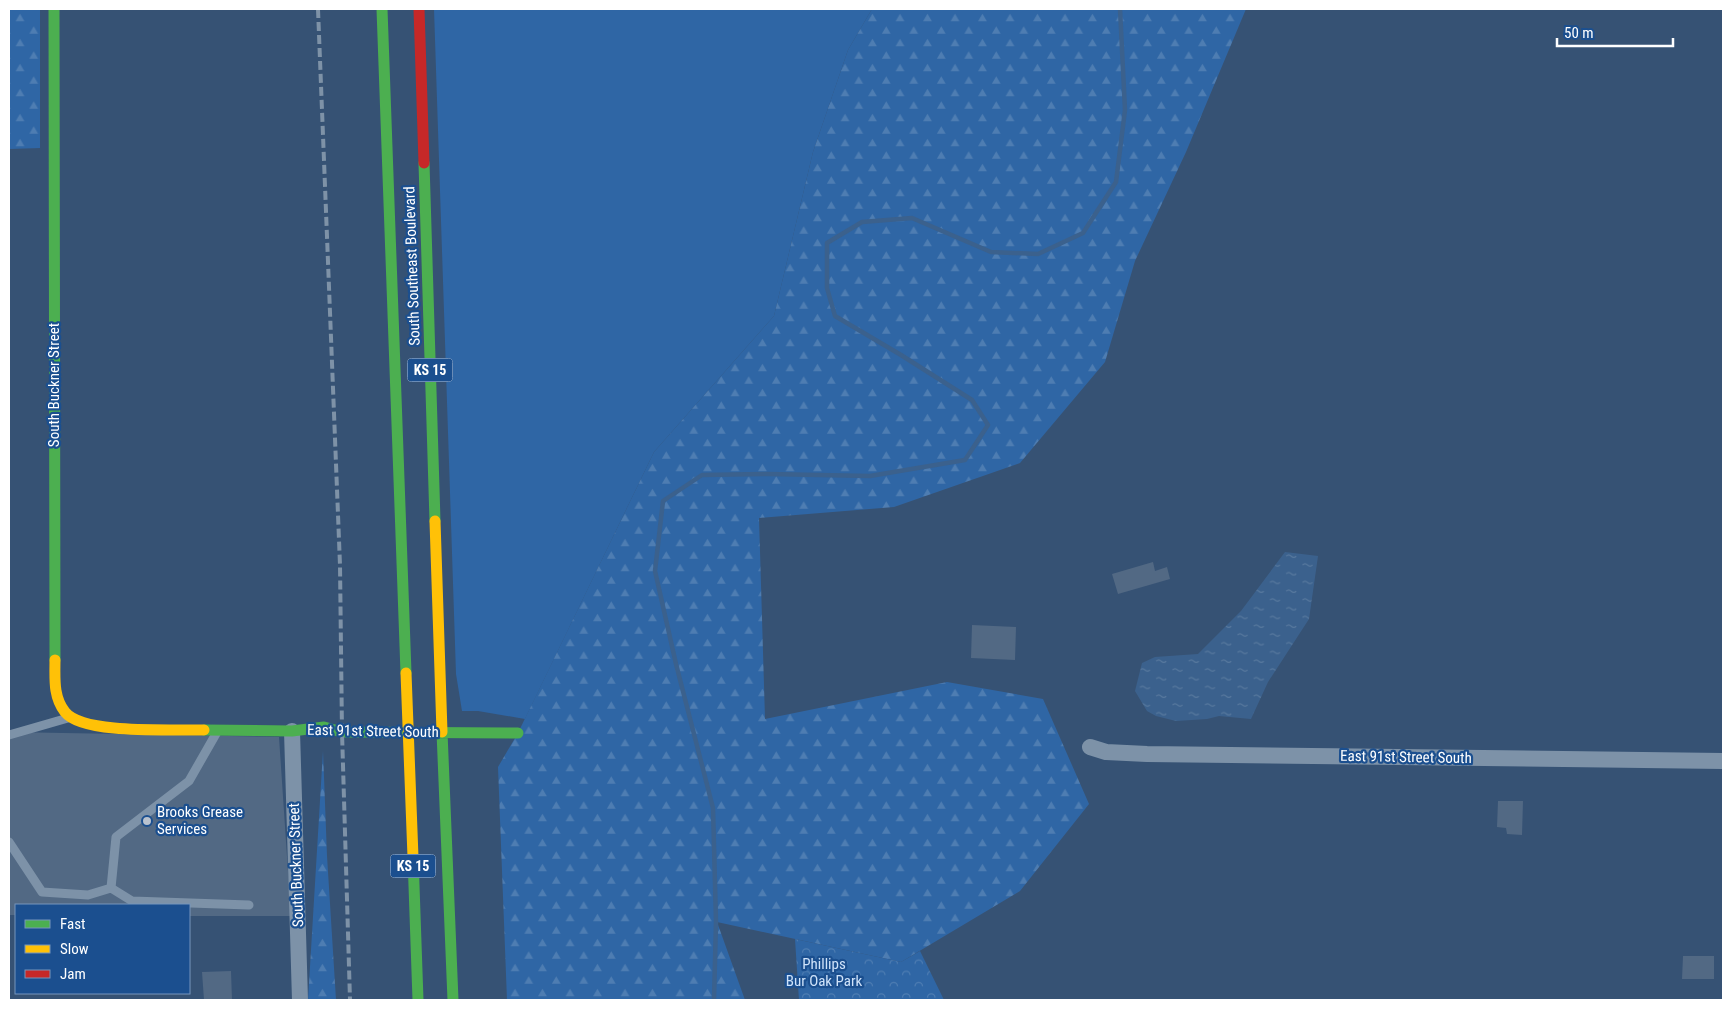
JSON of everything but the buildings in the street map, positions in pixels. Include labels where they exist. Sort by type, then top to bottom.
[{"type":"main road","name":"South Buckner Street","points":[[54,9],[55,687],[62,709],[70,717]]},
{"type":"main road","name":"South Southeast Boulevard","points":[[382,9],[407,731]]},
{"type":"main road","name":"South Southeast Boulevard","points":[[419,9],[442,732]]},
{"type":"main road","name":"East 91st Street South","points":[[70,717],[80,724],[107,728],[292,730],[324,727],[342,732],[518,733]]},
{"type":"main road","name":"KS 15","points":[[407,731],[418,1000]]},
{"type":"main road","name":"KS 15","points":[[442,732],[453,1000]]},
{"type":"street","name":"South Buckner Street","points":[[292,730],[300,1000]]},
{"type":"street","name":"East 91st Street South","points":[[1090,747],[1106,752],[1147,754],[1723,761]]},
{"type":"lane","points":[[9,735],[70,717]]},
{"type":"lane","points":[[111,888],[116,838],[189,781],[218,730]]},
{"type":"lane","points":[[9,842],[42,892],[88,895],[111,888],[132,901],[249,905]]},
{"type":"green space","points":[[9,9],[40,9],[40,148],[9,149]]},
{"type":"green space","points":[[434,9],[872,9],[848,50],[813,152],[774,316],[654,452],[525,719],[478,711],[462,711],[456,674]]},
{"type":"green space","points":[[872,9],[1246,9],[1186,152],[1135,261],[1105,362],[1020,463],[894,507],[759,518],[765,719],[947,682],[1043,699],[1089,804],[1020,891],[901,962],[717,922],[745,1000],[507,1000],[498,767],[518,733],[654,452],[774,316],[813,152],[848,50]]},
{"type":"green space","points":[[323,751],[336,1000],[308,1000]]},
{"type":"green space","name":"Phillips Bur Oak Park","points":[[795,939],[901,962],[920,951],[944,1000],[799,1000]]},
{"type":"water","points":[[1285,552],[1318,556],[1309,619],[1268,682],[1251,719],[1219,716],[1207,719],[1176,721],[1156,716],[1147,711],[1135,691],[1142,663],[1155,657],[1198,654],[1241,611]]},
{"type":"waterway","points":[[714,1000],[716,922],[713,808],[676,664],[655,571],[663,501],[702,475],[870,476],[965,460],[988,425],[972,400],[835,316],[827,288],[827,243],[862,222],[912,218],[991,252],[1038,254],[1083,233],[1116,182],[1125,110],[1120,9]]},
{"type":"railway","points":[[318,9],[340,565],[342,732],[350,1000]]},
{"type":"traffic: fast","points":[[54,9],[55,660]]},
{"type":"traffic: fast","points":[[382,9],[406,673]]},
{"type":"traffic: fast","points":[[424,163],[435,521]]},
{"type":"traffic: fast","points":[[204,730],[292,731],[324,727],[342,732],[518,733]]},
{"type":"traffic: fast","points":[[442,732],[453,1000]]},
{"type":"traffic: fast","points":[[413,857],[418,1000]]},
{"type":"traffic: slow","points":[[435,521],[442,732]]},
{"type":"traffic: slow","points":[[55,660],[58,700],[65,712],[75,719],[109,728],[204,730]]},
{"type":"traffic: slow","points":[[406,673],[413,857]]},
{"type":"traffic: jam","points":[[419,9],[424,163]]},
{"type":"place","name":"Brooks Grease Services","points":[[147,821]]}]
